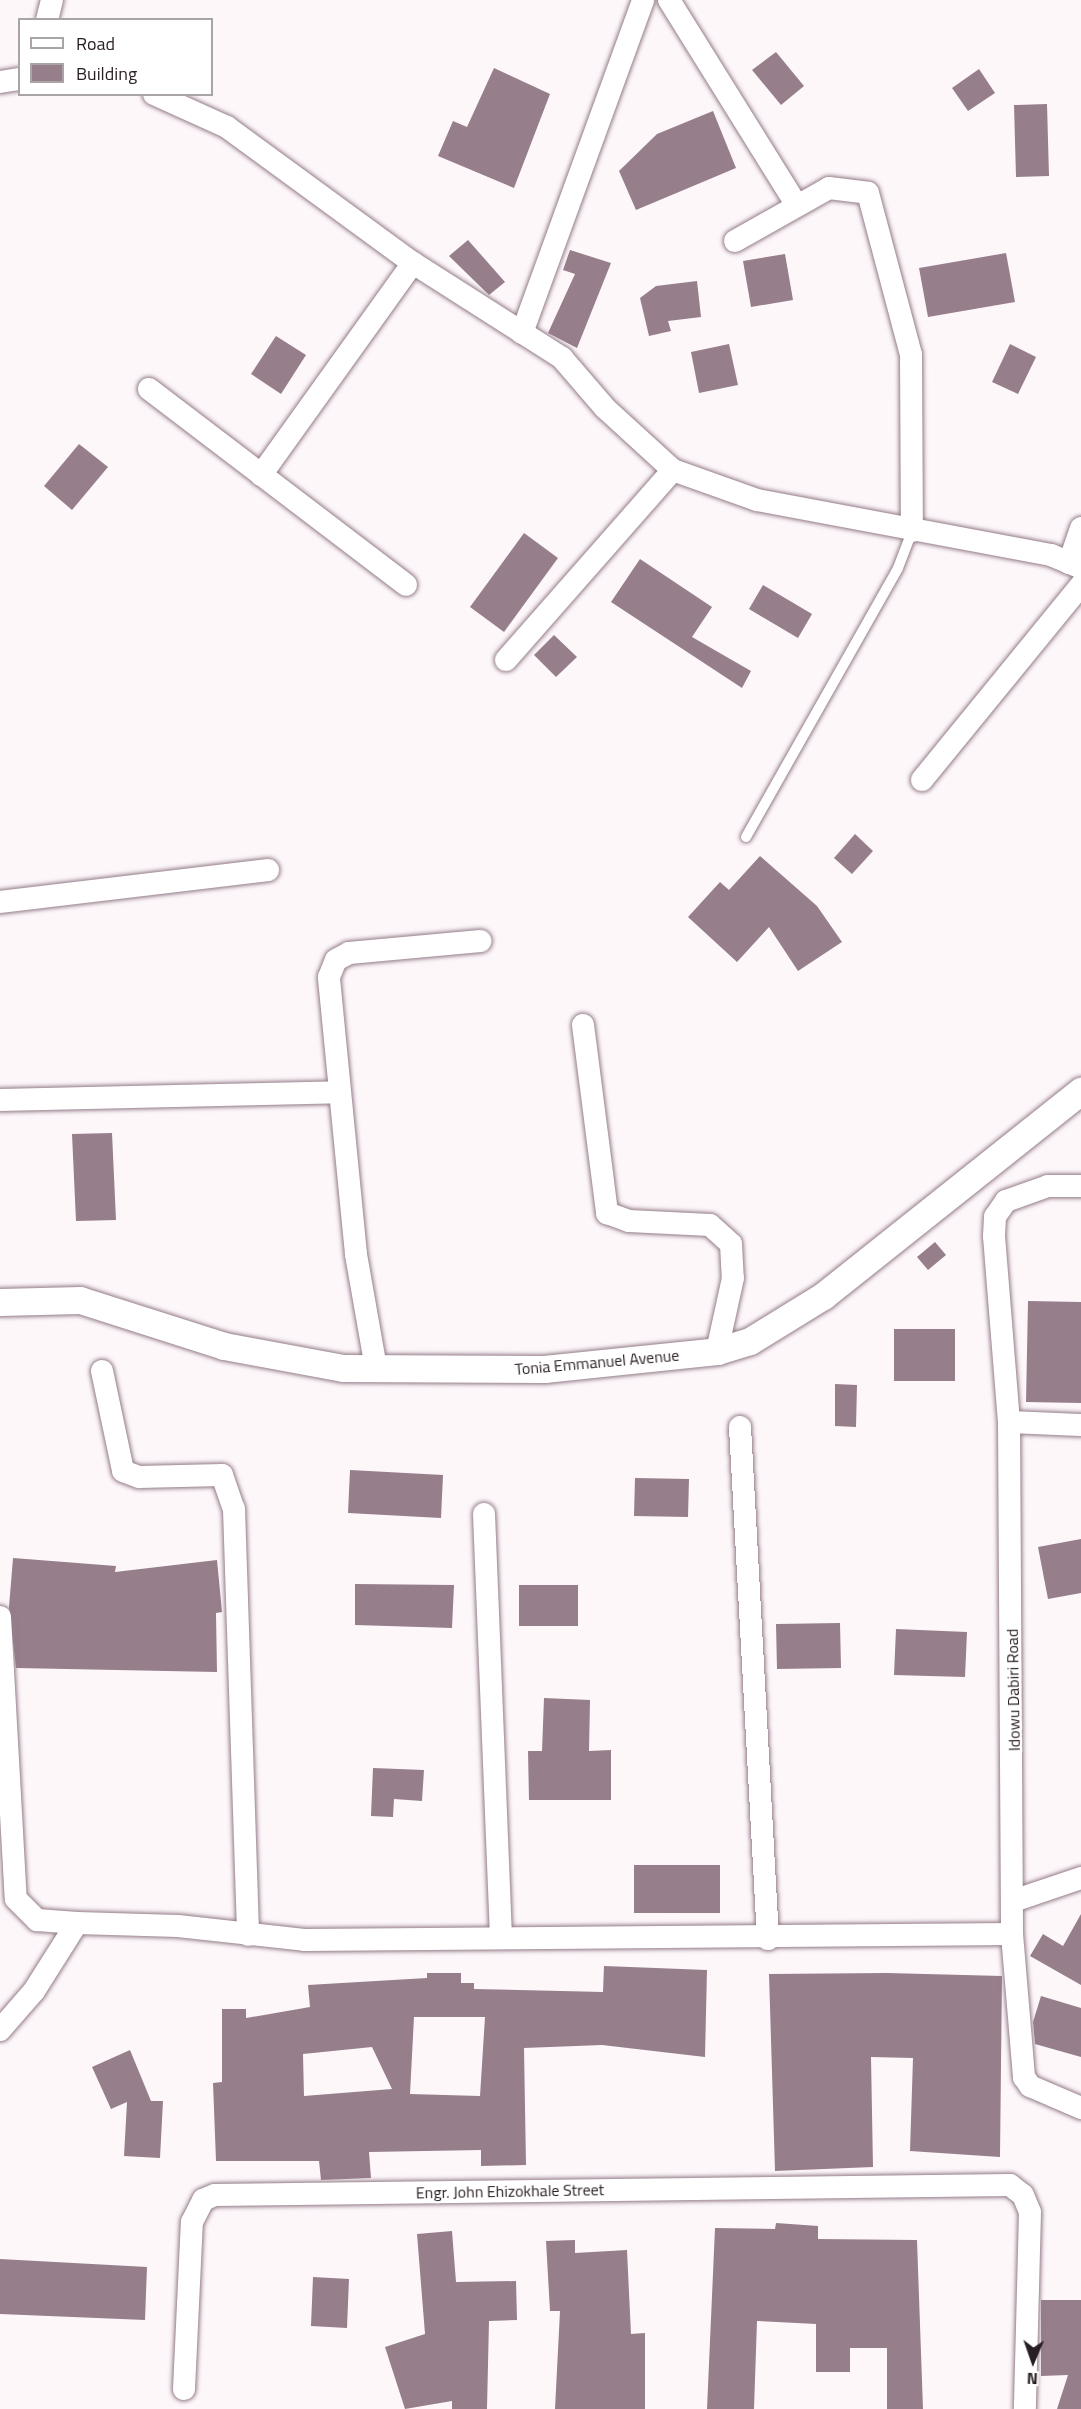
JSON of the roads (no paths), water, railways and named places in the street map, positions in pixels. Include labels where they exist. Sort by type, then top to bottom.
[{"type":"street","points":[[48,18],[52,0]]},
{"type":"street","points":[[522,333],[642,0]]},
{"type":"street","points":[[669,0],[796,204]]},
{"type":"street","points":[[0,82],[18,79]]},
{"type":"street","points":[[158,96],[227,127],[413,263],[562,358],[605,408],[673,470],[757,500],[822,508],[912,531],[1075,566],[1081,528]]},
{"type":"street","points":[[735,241],[796,204],[830,188],[854,187],[868,193],[877,217],[911,355],[912,531]]},
{"type":"street","points":[[261,475],[413,263]]},
{"type":"street","points":[[149,389],[406,585]]},
{"type":"street","points":[[507,660],[673,470]]},
{"type":"street","points":[[922,780],[1081,585]]},
{"type":"street","points":[[0,902],[268,870]]},
{"type":"street","points":[[376,1368],[356,1254],[329,977],[336,960],[349,953],[480,941]]},
{"type":"street","points":[[583,1025],[607,1214],[629,1221],[710,1225],[731,1244],[733,1278],[717,1351]]},
{"type":"street","name":"Tonia Emmanuel Avenue","points":[[0,1302],[80,1300],[270,1358],[376,1368],[544,1369],[717,1351],[750,1341],[823,1296],[1081,1091]]},
{"type":"street","points":[[0,1100],[340,1092]]},
{"type":"street","name":"Idowu Dabiri Road","points":[[1081,1186],[1048,1186],[1006,1201],[995,1217],[994,1236],[1009,1422],[1016,1900],[1012,1934],[1025,2081],[1081,2108]]},
{"type":"street","points":[[102,1371],[123,1471],[139,1477],[222,1475],[234,1509],[248,1935]]},
{"type":"street","points":[[1009,1422],[1081,1425]]},
{"type":"street","points":[[740,1427],[768,1939]]},
{"type":"street","points":[[484,1514],[501,1938]]},
{"type":"street","points":[[0,1617],[6,1816],[16,1899],[23,1911],[37,1920],[304,1941],[501,1938],[768,1939],[1012,1934]]},
{"type":"street","points":[[1016,1900],[1081,1878]]},
{"type":"street","points":[[0,2031],[34,1991],[77,1923]]},
{"type":"street","name":"Engr. John Ehizokhale Street","points":[[184,2389],[192,2222],[203,2200],[215,2196],[1010,2185],[1023,2195],[1030,2212],[1025,2409]]},
{"type":"lane","points":[[746,837],[898,568],[912,531]]}]
